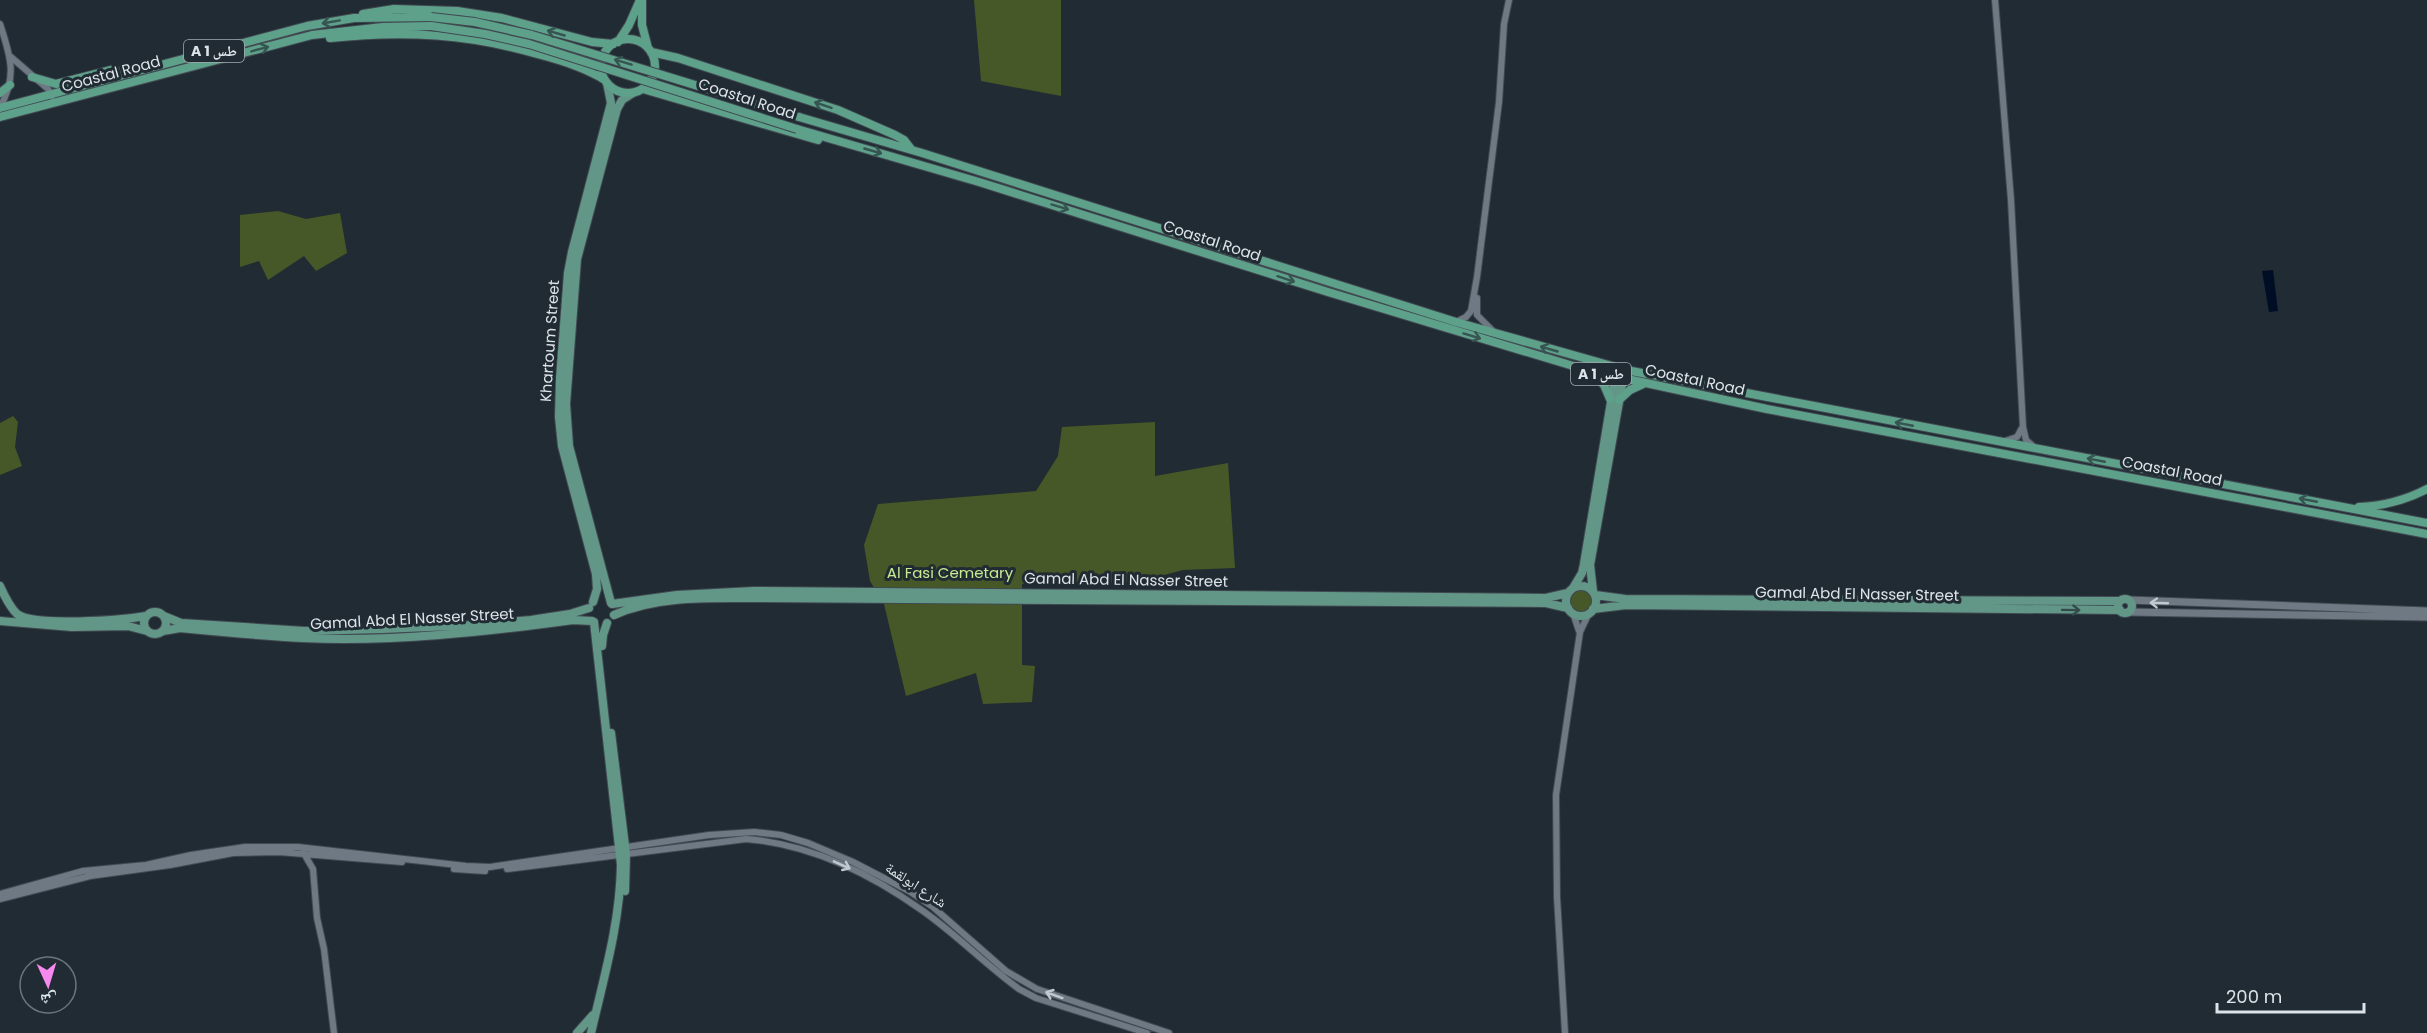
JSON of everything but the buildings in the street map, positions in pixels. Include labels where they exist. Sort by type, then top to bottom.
[{"type":"highway","points":[[606,81],[602,61],[629,25],[641,0]]},
{"type":"highway","points":[[312,36],[328,38],[396,34],[471,38],[574,64],[606,81],[619,91],[633,93],[643,89],[655,72],[654,58],[642,25],[641,0]]},
{"type":"highway","points":[[354,18],[375,11],[394,9],[457,11],[502,18],[591,42],[638,41],[650,50],[838,110],[895,135],[904,140],[912,150]]},
{"type":"highway","name":"Coastal Road","points":[[0,107],[307,26],[354,18],[486,24],[532,35],[912,150],[1590,371],[1767,409],[2427,534]]},
{"type":"highway","name":"Coastal Road","points":[[0,116],[312,36],[431,22],[529,44],[797,129],[1352,295],[1621,368],[2427,523]]},
{"type":"highway","points":[[32,77],[56,84],[115,69],[125,73]]},
{"type":"highway","points":[[0,93],[10,85]]},
{"type":"highway","points":[[643,89],[807,138],[847,144]]},
{"type":"highway","points":[[1590,371],[1615,400],[1634,387],[1644,384]]},
{"type":"highway","points":[[2341,507],[2374,506],[2398,501],[2427,489]]},
{"type":"main road","name":"Khartoum Street","points":[[591,605],[597,589],[596,574],[564,456],[560,432],[560,378],[568,273],[577,228],[610,107],[611,99],[606,81]]},
{"type":"main road","name":"Khartoum Street","points":[[611,604],[569,446],[566,404],[577,259],[617,109],[622,100],[633,93]]},
{"type":"main road","points":[[1615,400],[1590,565],[1594,593],[1591,611],[1584,615],[1570,611],[1566,603],[1582,573],[1621,368]]},
{"type":"main road","points":[[1571,590],[1583,586],[1594,593]]},
{"type":"main road","points":[[0,589],[15,611],[23,617],[72,622],[122,620],[146,616],[155,611],[164,616],[166,622],[162,631],[155,634],[128,626],[72,627],[0,621]]},
{"type":"main road","name":"Gamal Abd El Nasser Street","points":[[611,604],[677,595],[754,591],[1546,598],[1571,590]]},
{"type":"main road","name":"Gamal Abd El Nasser Street","points":[[1594,593],[1625,599],[2125,601],[2427,611]]},
{"type":"main road","name":"Gamal Abd El Nasser Street","points":[[614,615],[633,608],[704,598],[1545,603],[1570,611]]},
{"type":"main road","points":[[591,1033],[612,952],[623,850],[591,605],[602,599],[611,604],[614,615],[607,623],[602,640],[623,850],[624,895],[619,934],[596,1033]]},
{"type":"main road","points":[[2124,611],[2132,605],[2125,601]]},
{"type":"main road","name":"Gamal Abd El Nasser Street","points":[[164,616],[181,623],[304,631],[474,625],[570,614],[591,605]]},
{"type":"main road","name":"Gamal Abd El Nasser Street","points":[[1591,611],[1626,605],[2427,617]]},
{"type":"main road","points":[[146,616],[144,625],[147,631]]},
{"type":"main road","name":"Gamal Abd El Nasser Street","points":[[162,631],[180,628],[304,638],[352,638],[441,634],[573,620],[593,621]]},
{"type":"main road","points":[[593,621],[607,623]]},
{"type":"main road","points":[[577,1033],[596,1012]]},
{"type":"street","points":[[1456,322],[1470,313],[1477,277],[1498,102],[1504,24],[1509,0]]},
{"type":"street","points":[[1995,0],[2010,190],[2023,427],[2026,440],[2038,449]]},
{"type":"street","points":[[0,24],[11,57],[10,85],[0,107]]},
{"type":"street","points":[[11,57],[50,93],[53,103]]},
{"type":"street","points":[[1477,277],[1477,315],[1495,333]]},
{"type":"street","points":[[2002,442],[2016,437],[2023,427]]},
{"type":"street","points":[[1570,611],[1580,632]]},
{"type":"street","points":[[1565,1033],[1557,897],[1556,795],[1580,632],[1591,611]]},
{"type":"street","name":"شارع ابولقمة","points":[[623,850],[709,835],[753,832],[781,835],[808,843],[853,862],[909,891],[933,907],[1006,971],[1030,986],[1083,1006],[1169,1033]]},
{"type":"street","name":"شارع ابولقمة","points":[[623,850],[746,839],[775,841],[800,848],[873,879],[915,906],[1019,989],[1035,998],[1147,1033]]},
{"type":"street","points":[[0,894],[83,872],[153,864],[218,850],[245,847],[298,848],[490,867],[623,850]]},
{"type":"street","points":[[298,848],[304,853],[313,869],[317,918],[324,948],[334,1033]]},
{"type":"street","points":[[0,899],[90,876],[253,851],[304,853],[466,871],[486,871],[623,850]]},
{"type":"green space","points":[[974,0],[1061,0],[1061,96],[981,81]]},
{"type":"green space","points":[[278,211],[306,219],[340,213],[347,253],[316,271],[304,256],[268,280],[259,261],[240,267],[240,215]]},
{"type":"green space","points":[[13,416],[18,422],[15,447],[22,466],[0,475],[0,423]]},
{"type":"green space","name":"Al Fasi Cemetary","points":[[1155,422],[1155,476],[1228,463],[1235,568],[1183,570],[1138,582],[1022,584],[1022,665],[1035,666],[1032,702],[983,704],[976,673],[906,696],[884,604],[870,581],[864,545],[878,504],[1036,491],[1058,456],[1062,427]]},
{"type":"green space","points":[[1581,588],[1590,592],[1594,601],[1590,610],[1581,614],[1572,610],[1568,601],[1572,592]]},
{"type":"water","points":[[2273,270],[2278,311],[2269,312],[2262,271]]}]
